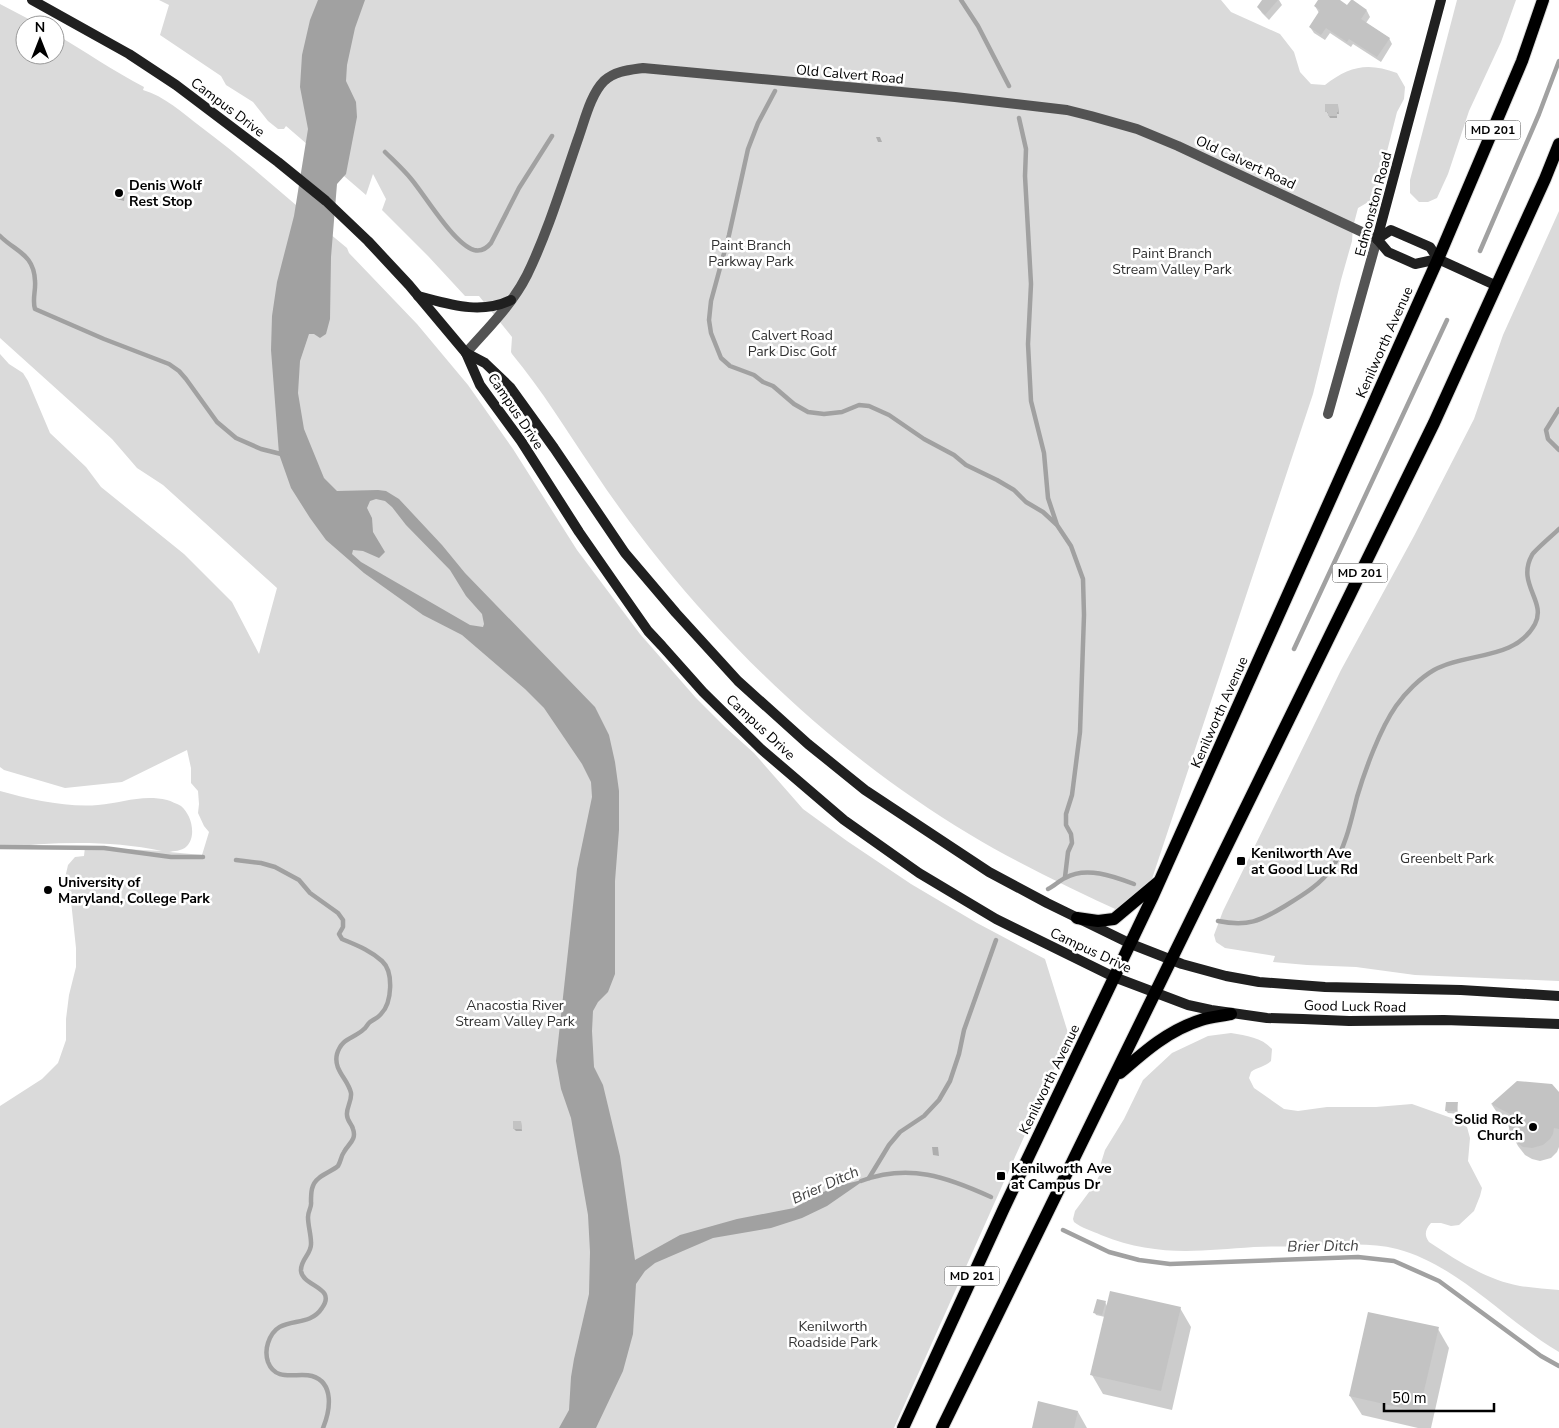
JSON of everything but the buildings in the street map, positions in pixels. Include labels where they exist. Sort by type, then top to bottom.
[{"type":"main road","name":"Campus Drive","points":[[32,0],[129,54],[176,85],[278,162],[326,201],[368,241],[466,353],[480,385],[521,442],[579,532],[635,612],[703,692],[761,749],[844,820],[919,874],[996,919],[1114,977],[1154,993]]},
{"type":"main road","name":"Edmonston Road","points":[[1377,239],[1441,0]]},
{"type":"main road","name":"Kenilworth Avenue","points":[[903,1428],[1004,1208],[1131,944],[1438,259],[1522,61],[1543,0]]},
{"type":"main road","name":"MD 201","points":[[942,1428],[1434,423],[1559,144]]},
{"type":"main road","points":[[1377,239],[1391,230],[1430,247],[1438,259],[1496,286]]},
{"type":"main road","name":"Old Calvert Road","points":[[1377,239],[1388,252],[1415,264],[1438,259]]},
{"type":"main road","points":[[418,296],[450,306],[465,308],[498,306],[511,300]]},
{"type":"main road","name":"Campus Drive","points":[[466,353],[486,363],[510,387],[625,553],[716,658],[772,713],[865,790],[947,846],[989,872],[1077,918],[1131,944],[1171,960]]},
{"type":"main road","points":[[1077,918],[1098,921],[1114,919],[1160,879]]},
{"type":"main road","name":"Good Luck Road","points":[[1171,960],[1226,976],[1276,984],[1535,993],[1559,996]]},
{"type":"main road","name":"Good Luck Road","points":[[1154,993],[1188,1005],[1231,1014],[1267,1018],[1349,1021],[1444,1020],[1559,1024]]},
{"type":"main road","points":[[1114,1078],[1162,1038],[1201,1020],[1231,1014]]},
{"type":"street","name":"Old Calvert Road","points":[[466,353],[511,300],[526,277],[580,132],[598,90],[604,81],[614,74],[627,70],[643,68],[955,97],[1058,109],[1091,116],[1137,129],[1170,143],[1377,239]]},
{"type":"street","name":"Edmonston Road","points":[[1328,414],[1377,239]]},
{"type":"green space","points":[[159,0],[1221,0],[1231,12],[1280,34],[1294,52],[1300,72],[1311,84],[1325,85],[1342,74],[1359,68],[1377,68],[1397,73],[1405,87],[1404,99],[1397,112],[1377,191],[1370,201],[1358,208],[1353,227],[1352,241],[1313,394],[1145,900],[1124,913],[1007,856],[925,806],[842,745],[802,711],[728,639],[660,561],[616,504],[544,396],[512,354],[512,337],[479,296],[465,296],[382,210],[386,199],[373,174],[366,195],[286,126],[284,129],[278,129],[268,121],[253,102],[226,85],[221,76],[160,35],[169,5]]},
{"type":"green space","points":[[1457,0],[1516,0],[1501,42],[1469,111],[1448,174],[1437,198],[1428,202],[1419,202],[1410,193],[1410,180]]},
{"type":"green space","name":"Anacostia River Stream Valley Park","points":[[0,4],[21,15],[15,15],[15,65],[65,65],[65,40],[144,87],[143,90],[158,96],[173,106],[257,171],[347,248],[349,253],[417,324],[468,385],[513,449],[577,550],[640,634],[696,698],[754,753],[803,809],[911,884],[977,923],[1045,959],[1069,1036],[894,1428],[0,1428],[0,1106],[42,1079],[58,1063],[66,1040],[69,995],[76,967],[71,901],[65,878],[68,865],[75,857],[84,856],[85,847],[162,851],[122,845],[81,843],[40,844],[0,848],[0,791],[36,800],[87,806],[149,798],[170,801],[185,810],[192,826],[192,832],[186,847],[169,852],[202,855],[209,832],[198,813],[198,791],[191,783],[191,768],[187,750],[122,782],[65,788],[4,770],[0,767],[0,354],[9,364],[23,373],[50,433],[86,467],[101,487],[184,554],[232,602],[259,654],[277,588],[163,485],[137,468],[112,439],[0,338]]},
{"type":"green space","name":"Greenbelt Park","points":[[1559,211],[1559,981],[1415,975],[1356,967],[1273,962],[1275,956],[1225,948],[1216,942],[1214,935],[1223,911],[1341,670],[1414,536],[1474,419],[1503,335]]},
{"type":"green space","points":[[1231,1033],[1258,1039],[1272,1049],[1271,1061],[1251,1072],[1249,1078],[1254,1088],[1284,1109],[1298,1111],[1327,1107],[1376,1107],[1412,1104],[1457,1120],[1467,1127],[1470,1138],[1468,1161],[1482,1188],[1480,1196],[1474,1211],[1459,1225],[1451,1226],[1431,1223],[1426,1230],[1426,1237],[1429,1242],[1450,1256],[1496,1279],[1520,1286],[1559,1290],[1559,1352],[1441,1268],[1420,1257],[1397,1249],[1377,1245],[1356,1244],[1195,1251],[1158,1250],[1121,1242],[1074,1222],[1075,1211],[1095,1184],[1100,1174],[1105,1150],[1124,1119],[1143,1080],[1172,1053],[1208,1036]]},
{"type":"shaded area","points":[[318,0],[365,0],[355,28],[347,65],[346,81],[356,102],[357,117],[346,174],[337,184],[331,257],[330,319],[326,334],[320,338],[314,334],[309,334],[300,361],[298,393],[304,429],[324,478],[337,491],[386,491],[399,499],[465,573],[595,707],[609,735],[619,791],[619,830],[615,881],[615,974],[608,992],[598,1002],[593,1011],[592,1031],[594,1067],[603,1085],[620,1156],[635,1260],[680,1235],[737,1219],[794,1208],[833,1187],[866,1179],[827,1206],[802,1218],[771,1228],[713,1238],[655,1263],[645,1271],[636,1284],[633,1334],[623,1371],[596,1428],[559,1428],[569,1410],[574,1359],[589,1294],[590,1252],[588,1215],[571,1118],[561,1089],[556,1061],[577,869],[592,797],[591,782],[582,764],[544,708],[525,689],[462,635],[423,615],[364,573],[326,540],[291,488],[279,454],[271,350],[272,316],[277,282],[294,216],[308,129],[300,87],[302,55],[310,20]],"holes":[[[376,499],[385,501],[450,570],[466,596],[482,614],[483,627],[470,625],[361,562],[352,554],[353,550],[363,551],[379,558],[385,552],[373,532],[372,518],[367,508],[370,501]]]},
{"type":"waterway","points":[[961,0],[978,26],[1009,86]]},
{"type":"waterway","points":[[1480,251],[1539,114],[1559,61]]},
{"type":"waterway","points":[[775,91],[758,123],[748,149],[729,235],[711,301],[709,320],[711,333],[721,358],[730,366],[754,375],[763,382],[773,386],[794,404],[808,412],[824,414],[842,412],[859,405],[869,406],[889,415],[924,439],[954,455],[966,465],[1014,490],[1026,502],[1043,512],[1056,524]]},
{"type":"waterway","points":[[1019,118],[1026,149],[1025,176],[1031,284],[1028,344],[1031,401],[1044,453],[1048,498],[1057,525],[1071,546],[1083,579],[1084,615],[1080,732],[1072,795],[1066,814],[1066,825],[1071,834],[1072,843],[1068,852],[1065,877]]},
{"type":"waterway","points":[[385,152],[409,176],[449,230],[466,246],[474,250],[482,250],[491,243],[519,188],[552,136]]},
{"type":"waterway","points":[[0,236],[23,254],[31,265],[35,281],[35,309],[104,339],[169,364],[186,379],[217,422],[236,438],[261,449],[285,455]]},
{"type":"waterway","points":[[1294,649],[1447,320]]},
{"type":"waterway","points":[[1559,409],[1546,430],[1548,439],[1559,450]]},
{"type":"waterway","points":[[1218,921],[1246,923],[1261,919],[1305,894],[1327,874],[1337,860],[1350,824],[1360,786],[1384,726],[1396,706],[1413,686],[1434,670],[1460,660],[1503,650],[1526,636],[1535,624],[1538,616],[1527,575],[1528,565],[1532,555],[1559,529]]},
{"type":"waterway","points":[[0,847],[104,848],[171,857],[203,857]]},
{"type":"waterway","points":[[236,860],[275,867],[299,880],[310,893],[338,913],[343,920],[343,927],[339,934],[342,939],[368,951],[382,961],[386,966],[390,980],[389,995],[385,1009],[365,1028],[345,1041],[337,1054],[337,1065],[351,1093],[347,1115],[354,1136],[338,1166],[316,1180],[313,1186],[308,1217],[311,1247],[301,1267],[303,1276],[322,1291],[325,1301],[316,1315],[279,1328],[273,1334],[267,1348],[268,1362],[276,1372],[281,1375],[312,1376],[324,1385],[329,1398],[329,1406],[323,1428]]},
{"type":"waterway","points":[[1048,889],[1073,874],[1082,873],[1100,873],[1134,884]]},
{"type":"waterway","points":[[869,1178],[889,1145],[900,1132],[924,1116],[939,1100],[950,1081],[959,1054],[964,1030],[996,940]]},
{"type":"waterway","name":"Brier Ditch","points":[[861,1181],[895,1173],[912,1173],[943,1178],[991,1197]]},
{"type":"waterway","name":"Brier Ditch","points":[[1063,1230],[1109,1252],[1139,1260],[1170,1264],[1358,1257],[1394,1261],[1439,1281],[1541,1356],[1559,1366]]},
{"type":"place","name":"Denis Wolf Rest Stop","points":[[119,193]]},
{"type":"place","name":"Kenilworth Ave at Good Luck Rd","points":[[1241,861]]},
{"type":"place","name":"University of Maryland, College Park","points":[[48,890]]},
{"type":"place","name":"Solid Rock Church","points":[[1533,1127]]},
{"type":"place","name":"Kenilworth Ave at Campus Dr","points":[[1001,1176]]},
{"type":"park label","name":"Paint Branch Parkway Park","points":[[751,254]]},
{"type":"park label","name":"Paint Branch Stream Valley Park","points":[[1172,262]]},
{"type":"park label","name":"Calvert Road Park Disc Golf","points":[[792,344]]},
{"type":"park label","name":"Kenilworth Roadside Park","points":[[833,1334]]}]
